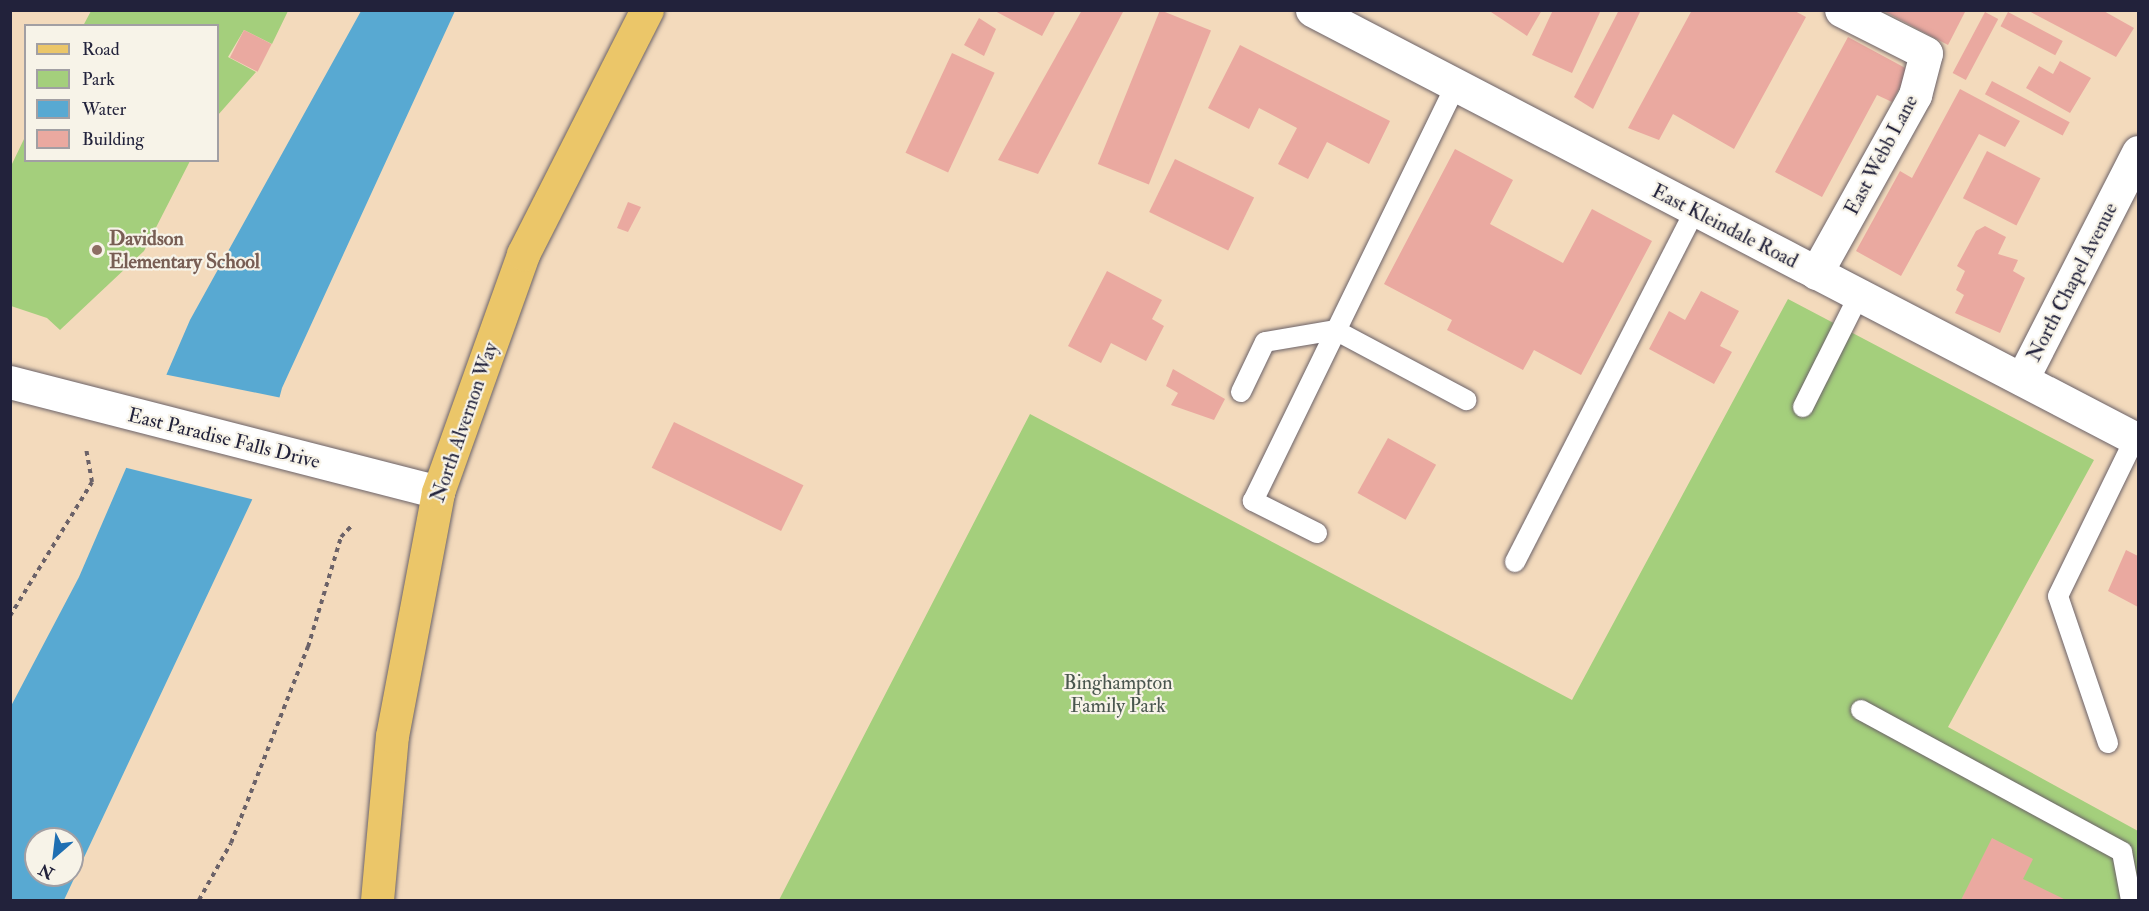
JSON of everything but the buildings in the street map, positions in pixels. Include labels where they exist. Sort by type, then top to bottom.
[{"type":"main road","name":"North Alvernon Way","points":[[377,900],[392,736],[438,492],[523,254],[647,10]]},
{"type":"street","name":"East Kleindale Road","points":[[1312,10],[1355,21],[1455,86],[2137,439]]},
{"type":"street","name":"East Webb Lane","points":[[1816,273],[1915,95],[1926,53],[1849,12]]},
{"type":"street","name":"North Chapel Avenue","points":[[2022,379],[2139,152]]},
{"type":"street","name":"East Paradise Falls Drive","points":[[10,382],[438,492]]},
{"type":"lane","points":[[1317,533],[1253,501],[1455,86]]},
{"type":"lane","points":[[1515,562],[1695,210]]},
{"type":"lane","points":[[1803,406],[1859,295]]},
{"type":"lane","points":[[1241,392],[1265,342],[1335,330],[1466,400]]},
{"type":"lane","points":[[2108,743],[2058,596],[2137,439]]},
{"type":"lane","points":[[1861,710],[2122,852],[2131,900]]},
{"type":"path","points":[[10,615],[92,482],[86,448]]},
{"type":"path","points":[[199,900],[231,843],[308,647],[341,537],[352,525]]},
{"type":"green space","points":[[91,11],[288,11],[272,44],[244,30],[228,57],[256,72],[219,114],[219,24],[84,24]]},
{"type":"green space","points":[[24,139],[24,162],[189,162],[144,251],[60,330],[47,318],[11,306],[11,166]]},
{"type":"green space","name":"Binghampton Family Park","points":[[1788,299],[2094,460],[1948,727],[2138,831],[2138,900],[779,900],[1030,414],[1572,700]]},
{"type":"water","points":[[361,11],[455,11],[282,388],[252,500],[84,857],[84,827],[24,827],[24,887],[70,887],[64,900],[11,900],[11,706],[79,577],[190,320]]},
{"type":"pier","points":[[163,374],[282,398],[255,500],[123,467]]},
{"type":"place","name":"Davidson Elementary School","points":[[97,250]]}]
